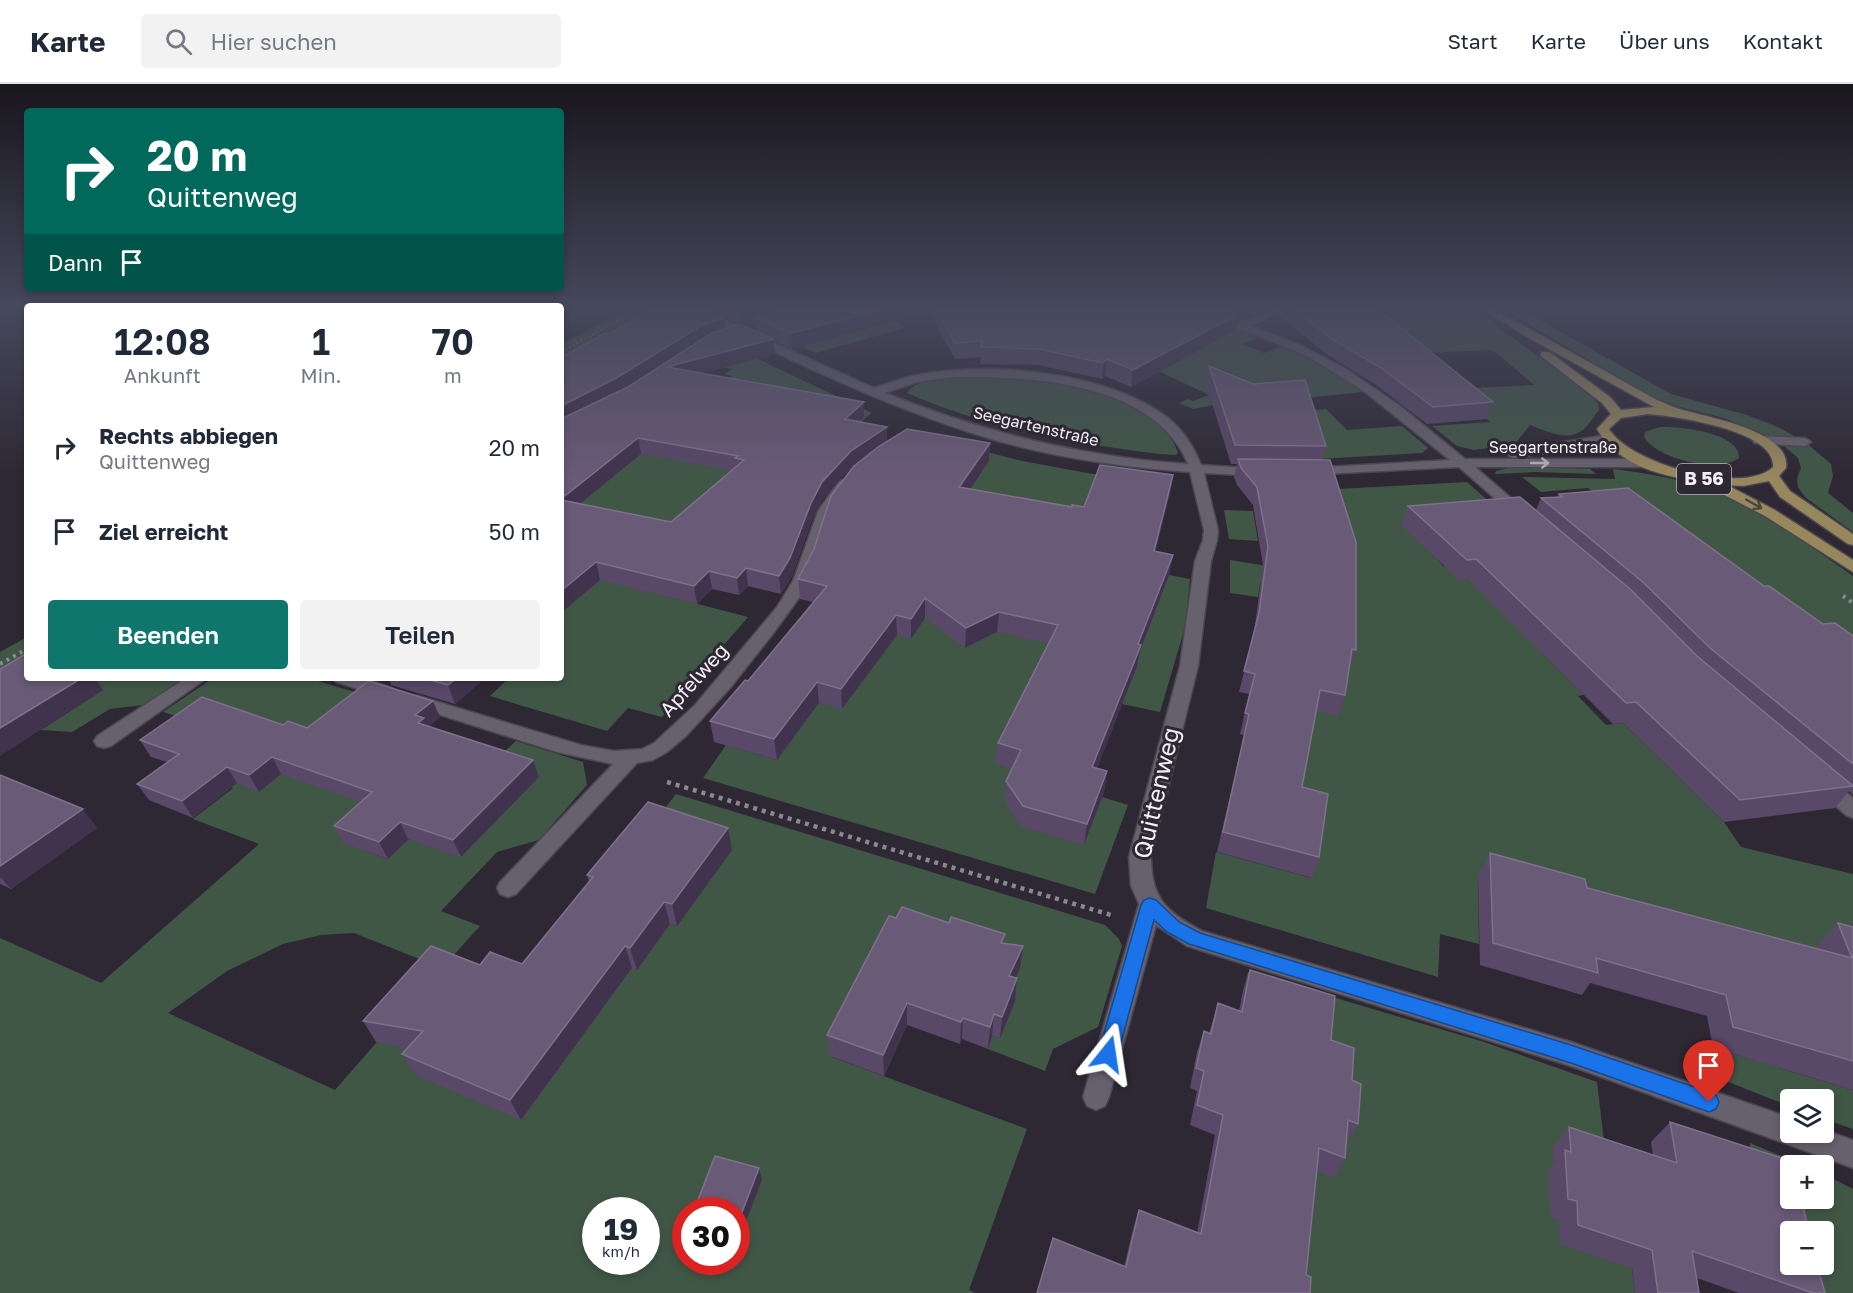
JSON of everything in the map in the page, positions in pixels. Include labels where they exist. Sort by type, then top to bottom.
[{"type":"main road","points":[[1560,364],[1606,400],[1618,415]]},
{"type":"main road","points":[[1583,364],[1627,389],[1679,413]]},
{"type":"main road","points":[[1607,439],[1603,429],[1607,421],[1618,415],[1655,411],[1679,413],[1722,424],[1759,440],[1777,456],[1780,463],[1778,470],[1771,475],[1785,494],[1853,541]]},
{"type":"main road","name":"B 56","points":[[1607,439],[1616,447],[1646,463],[1702,479],[1770,513],[1853,567]]},
{"type":"main road","name":"B 56","points":[[1702,479],[1742,481],[1771,475]]},
{"type":"street","name":"Seegartenstraße","points":[[813,364],[940,418],[1003,438],[1058,451],[1143,464],[1195,469],[1278,472]]},
{"type":"street","points":[[1329,364],[1417,424],[1532,523]]},
{"type":"street","points":[[875,392],[922,378],[975,373],[1030,375],[1082,385],[1133,403],[1160,419],[1184,442],[1195,469]]},
{"type":"street","points":[[920,429],[940,418]]},
{"type":"street","name":"Seegartenstraße","points":[[1461,463],[1607,439]]},
{"type":"street","points":[[1759,440],[1805,442]]},
{"type":"street","name":"Seegartenstraße","points":[[1298,472],[1461,463],[1646,463]]},
{"type":"street","name":"Quittenweg","points":[[1195,469],[1211,530],[1210,540],[1203,561],[1189,666],[1140,857],[1139,871],[1146,915],[1195,939],[1571,1054],[1780,1127]]},
{"type":"street","name":"Apfelweg","points":[[508,888],[640,756],[687,725],[738,666],[792,596],[803,574],[821,518],[837,492],[856,473]]},
{"type":"street","points":[[104,741],[194,681]]},
{"type":"street","points":[[352,681],[588,754],[640,756]]},
{"type":"street","points":[[1808,772],[1853,810]]},
{"type":"street","points":[[1096,1097],[1146,915]]},
{"type":"street","name":"Quittenweg","points":[[1823,1143],[1853,1154]]},
{"type":"path","points":[[0,664],[24,651]]},
{"type":"path","points":[[640,756],[657,780],[1146,915]]},
{"type":"green space","points":[[564,364],[582,364],[564,374]]},
{"type":"green space","points":[[707,364],[769,364],[872,413],[647,591],[748,617],[662,717],[628,708],[607,731],[490,696],[506,681],[564,681],[564,516],[732,376],[725,374],[732,369]]},
{"type":"green space","points":[[1126,364],[1320,364],[1363,392],[1304,398],[1317,410],[1326,409],[1347,430],[1402,426],[1428,448],[1422,453],[1301,460],[1229,402],[1193,409],[1179,403],[1209,395],[1152,368]]},
{"type":"green space","points":[[1510,364],[1549,364],[1587,392],[1598,403],[1599,410],[1587,426],[1574,434],[1560,435],[1530,425],[1515,444],[1474,450],[1457,446],[1432,426],[1490,422],[1451,389],[1534,385]]},
{"type":"green space","points":[[1596,364],[1618,364],[1671,394],[1747,415],[1778,427],[1805,442],[1831,464],[1833,476],[1828,493],[1853,513],[1853,532],[1805,497],[1798,487],[1797,478],[1801,468],[1798,458],[1777,440],[1724,418],[1680,407],[1648,395]]},
{"type":"green space","points":[[971,377],[1055,384],[1117,401],[1144,414],[1165,431],[1178,452],[1176,455],[1160,454],[1063,439],[968,416],[907,393],[912,387],[928,380]]},
{"type":"green space","points":[[1659,427],[1706,432],[1719,437],[1730,442],[1737,449],[1739,458],[1717,465],[1674,458],[1651,445],[1644,437],[1645,432]]},
{"type":"green space","points":[[960,445],[1022,461],[1126,480],[1097,483],[1151,620],[1169,575],[1190,579],[1185,627],[1160,712],[1122,704],[1137,666],[997,764],[1029,773],[1083,845],[1102,797],[1128,805],[1095,894],[703,778],[726,745],[777,760]]},
{"type":"green space","points":[[1513,467],[1590,469],[1596,474],[1536,472],[1495,474],[1496,471]]},
{"type":"green space","points":[[1613,469],[1681,481],[1738,502],[1789,531],[1853,576],[1853,686],[1588,488],[1541,492],[1522,477],[1615,479]]},
{"type":"green space","points":[[1467,482],[1520,529],[1434,556],[1443,566],[1486,577],[1544,655],[1584,695],[1578,696],[1606,725],[1623,723],[1724,822],[1741,847],[1853,874],[1853,1014],[1478,876],[1479,944],[1440,934],[1438,977],[1206,908],[1216,852],[1311,878],[1295,808],[1334,596],[1260,583],[1258,597],[1230,593],[1230,560],[1355,580],[1302,491]]},
{"type":"green space","points":[[1224,510],[1253,511],[1258,541],[1229,539]]},
{"type":"green space","points":[[24,639],[24,679],[0,688],[0,652]]},
{"type":"green space","points":[[78,681],[179,681],[143,705],[110,709],[72,732],[41,730],[103,690]]},
{"type":"green space","points":[[209,681],[318,681],[355,692],[239,783],[259,791],[287,768],[369,789],[344,842],[387,859],[516,741],[583,762],[587,785],[539,840],[497,852],[441,911],[480,926],[442,968],[354,933],[321,935],[283,944],[227,971],[168,1013],[335,1090],[383,1035],[565,998],[670,924],[677,926],[732,850],[653,824],[676,794],[1105,925],[1119,939],[1122,946],[1098,1027],[1053,1049],[1045,1071],[988,1049],[992,1036],[1000,1038],[1015,1001],[1007,998],[1020,968],[832,1057],[1027,1129],[969,1290],[976,1293],[0,1293],[0,938],[101,983],[259,844],[193,819],[233,788],[215,780],[198,723],[163,712]]},
{"type":"green space","points":[[1248,972],[1484,1042],[1597,1082],[1615,1234],[1628,1237],[1635,1293],[1300,1293],[1309,1168],[1338,1140],[1347,1143],[1243,991]]},
{"type":"green space","points":[[1713,1048],[1754,1060],[1776,1058],[1779,1068],[1853,1090],[1853,1129],[1834,1122],[1834,1089],[1780,1089],[1780,1103],[1721,1079]]},
{"type":"green space","points":[[1750,1143],[1780,1155],[1780,1209],[1834,1209],[1834,1179],[1853,1189],[1853,1293],[1795,1293],[1788,1275],[1834,1275],[1834,1221],[1780,1221],[1780,1254],[1749,1174]]},
{"type":"building","points":[[564,364],[638,364],[564,404]]},
{"type":"building","points":[[663,364],[677,364],[667,367],[864,402],[845,419],[887,427],[851,451],[822,482],[811,503],[790,558],[779,576],[746,568],[737,578],[709,571],[694,586],[596,562],[564,589],[564,501],[671,522],[744,460],[735,458],[738,456],[638,438],[564,497],[564,418],[628,387]]},
{"type":"building","points":[[1120,364],[1144,364],[1133,370]]},
{"type":"building","points":[[1375,364],[1446,364],[1493,402],[1433,407]]},
{"type":"building","points":[[1209,366],[1253,384],[1305,380],[1326,446],[1235,445]]},
{"type":"building","points":[[907,429],[990,443],[959,487],[1072,507],[1072,505],[1084,507],[1100,465],[1173,475],[1154,551],[1173,555],[1138,644],[1141,645],[1092,767],[1107,771],[1087,824],[1023,806],[1006,781],[1021,750],[998,743],[1058,625],[999,612],[966,628],[925,598],[911,619],[896,615],[841,689],[817,682],[774,739],[710,721],[745,680],[748,681],[827,586],[798,579],[814,549],[831,496],[854,466],[878,447]]},
{"type":"building","points":[[1238,459],[1330,460],[1356,542],[1356,650],[1352,649],[1345,695],[1320,690],[1302,787],[1328,794],[1319,857],[1223,832],[1249,714],[1245,713],[1255,674],[1244,671],[1259,613],[1268,546],[1257,487],[1241,468]]},
{"type":"building","points":[[1628,488],[1764,586],[1769,586],[1823,624],[1835,623],[1853,636],[1853,764],[1710,648],[1644,583],[1541,498],[1562,497],[1559,494]]},
{"type":"building","points":[[1520,497],[1630,589],[1697,656],[1853,786],[1740,800],[1636,702],[1626,703],[1476,559],[1467,560],[1408,506]]},
{"type":"building","points":[[24,655],[24,681],[77,681],[0,728],[0,669]]},
{"type":"building","points":[[369,681],[433,701],[415,715],[424,718],[418,723],[533,760],[453,840],[400,822],[379,842],[334,826],[372,792],[272,757],[249,775],[227,767],[182,801],[137,784],[179,754],[140,740],[202,697],[283,725],[288,721],[307,728]]},
{"type":"building","points":[[434,681],[453,681],[448,685]]},
{"type":"building","points":[[0,775],[83,809],[0,866]]},
{"type":"building","points":[[648,802],[728,828],[672,904],[664,902],[630,948],[625,946],[510,1100],[402,1054],[423,1031],[363,1021],[431,946],[480,965],[490,952],[522,964],[593,877],[587,875]]},
{"type":"building","points":[[1490,853],[1585,879],[1587,888],[1852,958],[1838,923],[1853,927],[1853,1061],[1733,1027],[1726,995],[1596,958],[1598,973],[1493,943]]},
{"type":"building","points":[[902,907],[949,923],[951,917],[1005,934],[1001,943],[1023,946],[1009,976],[1017,978],[1002,1017],[994,1014],[990,1027],[963,1018],[961,1022],[907,1003],[883,1055],[827,1035],[889,916],[896,918]]},
{"type":"building","points":[[1250,970],[1335,996],[1331,1040],[1354,1048],[1352,1080],[1361,1084],[1358,1124],[1348,1120],[1345,1158],[1319,1148],[1306,1275],[1311,1277],[1310,1293],[1037,1293],[1053,1238],[1126,1267],[1139,1210],[1201,1234],[1223,1115],[1197,1105],[1204,1071],[1196,1068],[1204,1031],[1211,1034],[1218,1003],[1242,1012]]},
{"type":"building","points":[[1670,1122],[1780,1157],[1780,1209],[1804,1209],[1806,1221],[1780,1221],[1780,1275],[1820,1275],[1825,1293],[1813,1293],[1692,1251],[1699,1293],[1658,1293],[1652,1250],[1578,1225],[1577,1201],[1568,1199],[1565,1150],[1571,1152],[1569,1127],[1677,1163]]},
{"type":"building","points":[[715,1156],[759,1168],[748,1197],[699,1197]]},
{"type":"route","points":[[1108,1054],[1150,905],[1173,927],[1195,939],[1571,1054],[1709,1102]]}]
